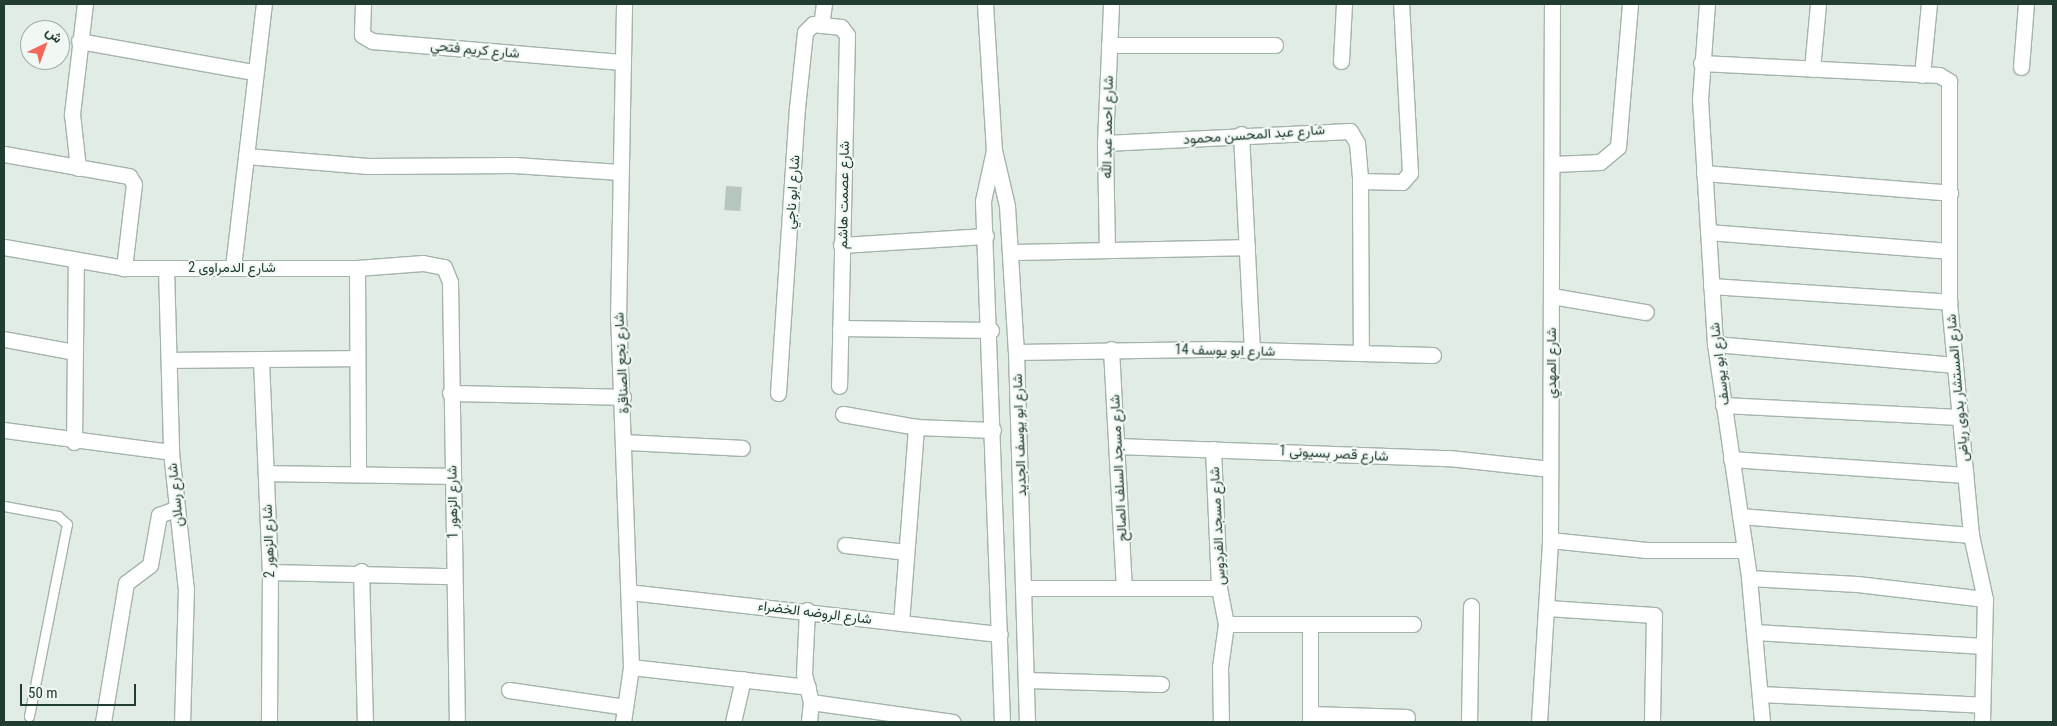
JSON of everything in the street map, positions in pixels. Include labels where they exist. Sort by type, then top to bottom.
[{"type":"street","points":[[78,168],[72,114],[79,41],[85,4]]},
{"type":"street","points":[[233,267],[246,156],[253,72],[264,4]]},
{"type":"street","name":"شارع كريم فتحي","points":[[363,4],[362,35],[372,41],[621,62]]},
{"type":"street","name":"شارع نجع الصناقرة","points":[[624,4],[621,62],[618,319],[625,442],[631,667],[624,715]]},
{"type":"street","points":[[821,25],[824,4]]},
{"type":"street","name":"شارع ابو يوسف الجديد","points":[[985,4],[994,150],[1008,219],[1011,252],[1016,352],[1027,722]]},
{"type":"street","name":"شارع احمد عبد الله","points":[[1107,250],[1105,143],[1111,4]]},
{"type":"street","points":[[1340,61],[1344,4]]},
{"type":"street","points":[[1360,353],[1360,181],[1402,182],[1410,173],[1401,4]]},
{"type":"street","name":"شارع المهدي","points":[[1539,722],[1550,540],[1554,164],[1552,4]]},
{"type":"street","points":[[1554,164],[1600,162],[1611,156],[1622,136],[1630,4]]},
{"type":"street","name":"شارع ابو يوسف","points":[[1707,4],[1702,63],[1704,173],[1715,344],[1750,578],[1762,722]]},
{"type":"street","points":[[1812,69],[1818,4]]},
{"type":"street","points":[[1702,63],[1922,75],[1928,4]]},
{"type":"street","points":[[2021,67],[2026,4]]},
{"type":"street","name":"شارع عصمت هاشم","points":[[821,25],[844,28],[847,35],[839,386]]},
{"type":"street","name":"شارع ابو ناجي","points":[[778,393],[805,32],[810,26],[821,25]]},
{"type":"street","points":[[79,41],[253,72]]},
{"type":"street","points":[[1109,45],[1275,45]]},
{"type":"street","name":"شارع المستشار بدوى رياض","points":[[1922,75],[1949,81],[1950,194],[1947,251],[1949,302],[1971,535],[1985,599],[1982,722]]},
{"type":"street","name":"شارع عبد المحسن محمود","points":[[1105,143],[1343,128],[1357,143],[1360,181]]},
{"type":"street","points":[[1241,134],[1252,350]]},
{"type":"street","name":"شارع ابو يوسف الجديد","points":[[994,150],[984,184],[984,218],[991,330],[1002,722]]},
{"type":"street","points":[[4,154],[78,168],[123,172],[134,184],[124,268]]},
{"type":"street","points":[[246,156],[368,166],[514,165],[620,172]]},
{"type":"street","points":[[1704,173],[1950,194]]},
{"type":"street","points":[[984,218],[993,209],[1000,209],[1008,219]]},
{"type":"street","points":[[1708,232],[1947,251]]},
{"type":"street","points":[[842,245],[986,236]]},
{"type":"street","name":"شارع الدمراوى 2","points":[[4,247],[124,268],[357,268],[438,263],[450,282]]},
{"type":"street","points":[[1011,252],[1247,247]]},
{"type":"street","points":[[74,442],[76,260]]},
{"type":"street","name":"شارع رسلان","points":[[166,268],[171,360],[171,452],[175,508],[186,589],[182,722]]},
{"type":"street","points":[[357,268],[358,474]]},
{"type":"street","name":"شارع الزهور 1","points":[[450,282],[451,476],[457,722]]},
{"type":"street","points":[[1711,286],[1949,302]]},
{"type":"street","points":[[1552,296],[1646,312]]},
{"type":"street","points":[[840,328],[991,330]]},
{"type":"street","points":[[4,339],[74,352]]},
{"type":"street","points":[[1715,344],[1955,365]]},
{"type":"street","name":"شارع ابو يوسف 14","points":[[1016,352],[1111,349],[1252,350],[1433,355]]},
{"type":"street","name":"شارع مسجد السلف الصالح","points":[[1111,349],[1124,586]]},
{"type":"street","points":[[171,360],[357,358]]},
{"type":"street","name":"شارع الزهور 2","points":[[261,360],[270,572],[269,722]]},
{"type":"street","points":[[450,393],[623,397]]},
{"type":"street","points":[[1723,405],[1959,417]]},
{"type":"street","points":[[843,414],[916,427],[994,430]]},
{"type":"street","points":[[901,622],[916,427]]},
{"type":"street","points":[[4,430],[74,442],[171,452]]},
{"type":"street","points":[[625,442],[742,448]]},
{"type":"street","name":"شارع قصر بسيونى 1","points":[[1117,446],[1449,458],[1550,470]]},
{"type":"street","name":"شارع مسجد الفردوس","points":[[1213,449],[1219,588],[1226,624],[1220,667],[1221,722]]},
{"type":"street","points":[[1731,459],[1965,475]]},
{"type":"street","points":[[266,473],[451,476]]},
{"type":"street","points":[[103,722],[126,583],[154,559],[156,521],[163,511],[175,508]]},
{"type":"street","points":[[1740,516],[1971,535]]},
{"type":"street","points":[[1550,540],[1646,550],[1745,550]]},
{"type":"street","points":[[845,544],[906,552]]},
{"type":"street","points":[[270,572],[361,571],[453,576]]},
{"type":"street","points":[[361,571],[365,721]]},
{"type":"street","points":[[1750,578],[1857,584],[1985,599]]},
{"type":"street","points":[[1024,588],[1124,586],[1219,588]]},
{"type":"street","name":"شارع الروضه الخضراء","points":[[629,592],[807,610],[1000,634]]},
{"type":"street","points":[[1469,722],[1471,606]]},
{"type":"street","points":[[1547,608],[1654,615],[1652,722]]},
{"type":"street","points":[[807,610],[804,674],[811,702],[809,722]]},
{"type":"street","points":[[1226,624],[1413,624]]},
{"type":"street","points":[[1310,624],[1310,718],[1407,717]]},
{"type":"street","points":[[1755,632],[1984,646]]},
{"type":"street","points":[[631,667],[808,687]]},
{"type":"street","points":[[733,722],[743,679]]},
{"type":"street","points":[[1027,680],[1161,684]]},
{"type":"street","points":[[509,690],[624,715]]},
{"type":"street","points":[[1760,694],[1982,705]]},
{"type":"street","points":[[811,702],[953,722]]},
{"type":"lane","points":[[4,506],[58,516],[67,524],[29,716]]},
{"type":"building","points":[[726,186],[742,187],[740,211],[724,210]]}]
